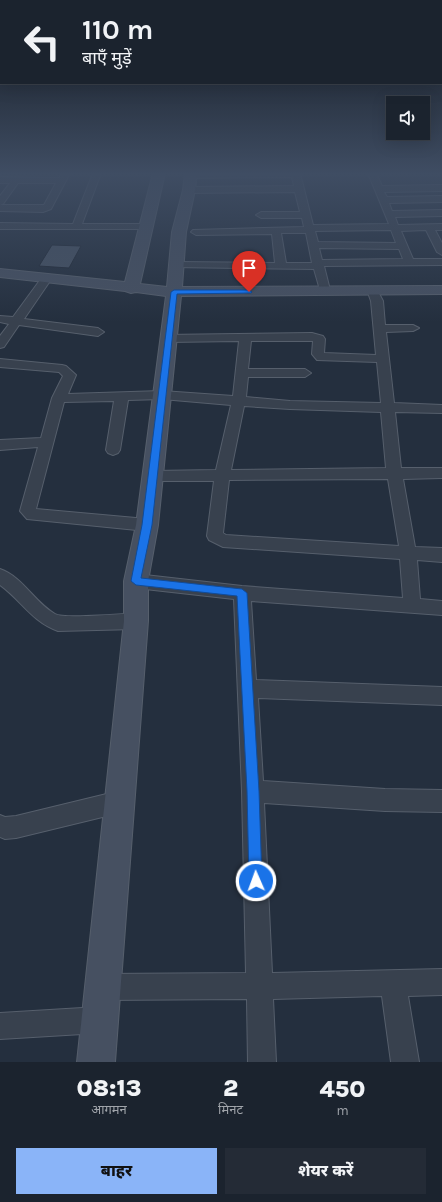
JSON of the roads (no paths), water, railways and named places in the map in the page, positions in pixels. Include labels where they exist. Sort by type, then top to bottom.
[{"type":"street","points":[[76,227],[78,223]]},
{"type":"street","points":[[131,288],[148,223]]},
{"type":"street","points":[[96,1062],[136,621],[136,581],[147,525],[182,223]]},
{"type":"street","points":[[308,223],[325,290]]},
{"type":"street","points":[[393,223],[409,262]]},
{"type":"street","points":[[0,226],[147,226]]},
{"type":"street","points":[[196,232],[442,227]]},
{"type":"street","points":[[429,228],[442,252]]},
{"type":"street","points":[[276,231],[281,266]]},
{"type":"street","points":[[313,245],[403,246]]},
{"type":"street","points":[[176,265],[281,266],[442,262]]},
{"type":"street","points":[[0,273],[174,292],[442,290]]},
{"type":"street","points":[[0,344],[47,278]]},
{"type":"street","points":[[372,290],[377,301],[384,359],[394,472],[408,553],[412,605]]},
{"type":"street","points":[[0,319],[98,332]]},
{"type":"street","points":[[380,329],[413,328]]},
{"type":"street","points":[[245,337],[239,400],[222,476],[215,536],[223,541],[442,555]]},
{"type":"street","points":[[168,338],[312,337],[319,339],[318,354],[321,357],[384,359]]},
{"type":"street","points":[[0,363],[62,370],[70,375],[59,398],[45,442],[41,464],[30,498],[28,511],[34,514],[147,525]]},
{"type":"street","points":[[241,373],[305,373]]},
{"type":"street","points":[[59,398],[162,395],[290,405],[442,409]]},
{"type":"street","points":[[113,450],[116,424],[121,407],[121,396]]},
{"type":"street","points":[[0,445],[45,442]]},
{"type":"street","points":[[153,476],[394,472],[442,473]]},
{"type":"street","points":[[0,576],[11,582],[42,615],[50,621],[58,623],[136,621]]},
{"type":"street","points":[[136,581],[242,593],[442,608]]},
{"type":"street","points":[[242,593],[253,791],[262,1062]]},
{"type":"street","points":[[247,689],[442,696]]},
{"type":"street","points":[[253,791],[385,800],[442,801]]},
{"type":"street","points":[[0,826],[5,828],[16,827],[119,802]]},
{"type":"street","points":[[102,987],[259,986],[442,982]]},
{"type":"street","points":[[393,984],[405,1062]]},
{"type":"street","points":[[0,1026],[99,1020]]}]
